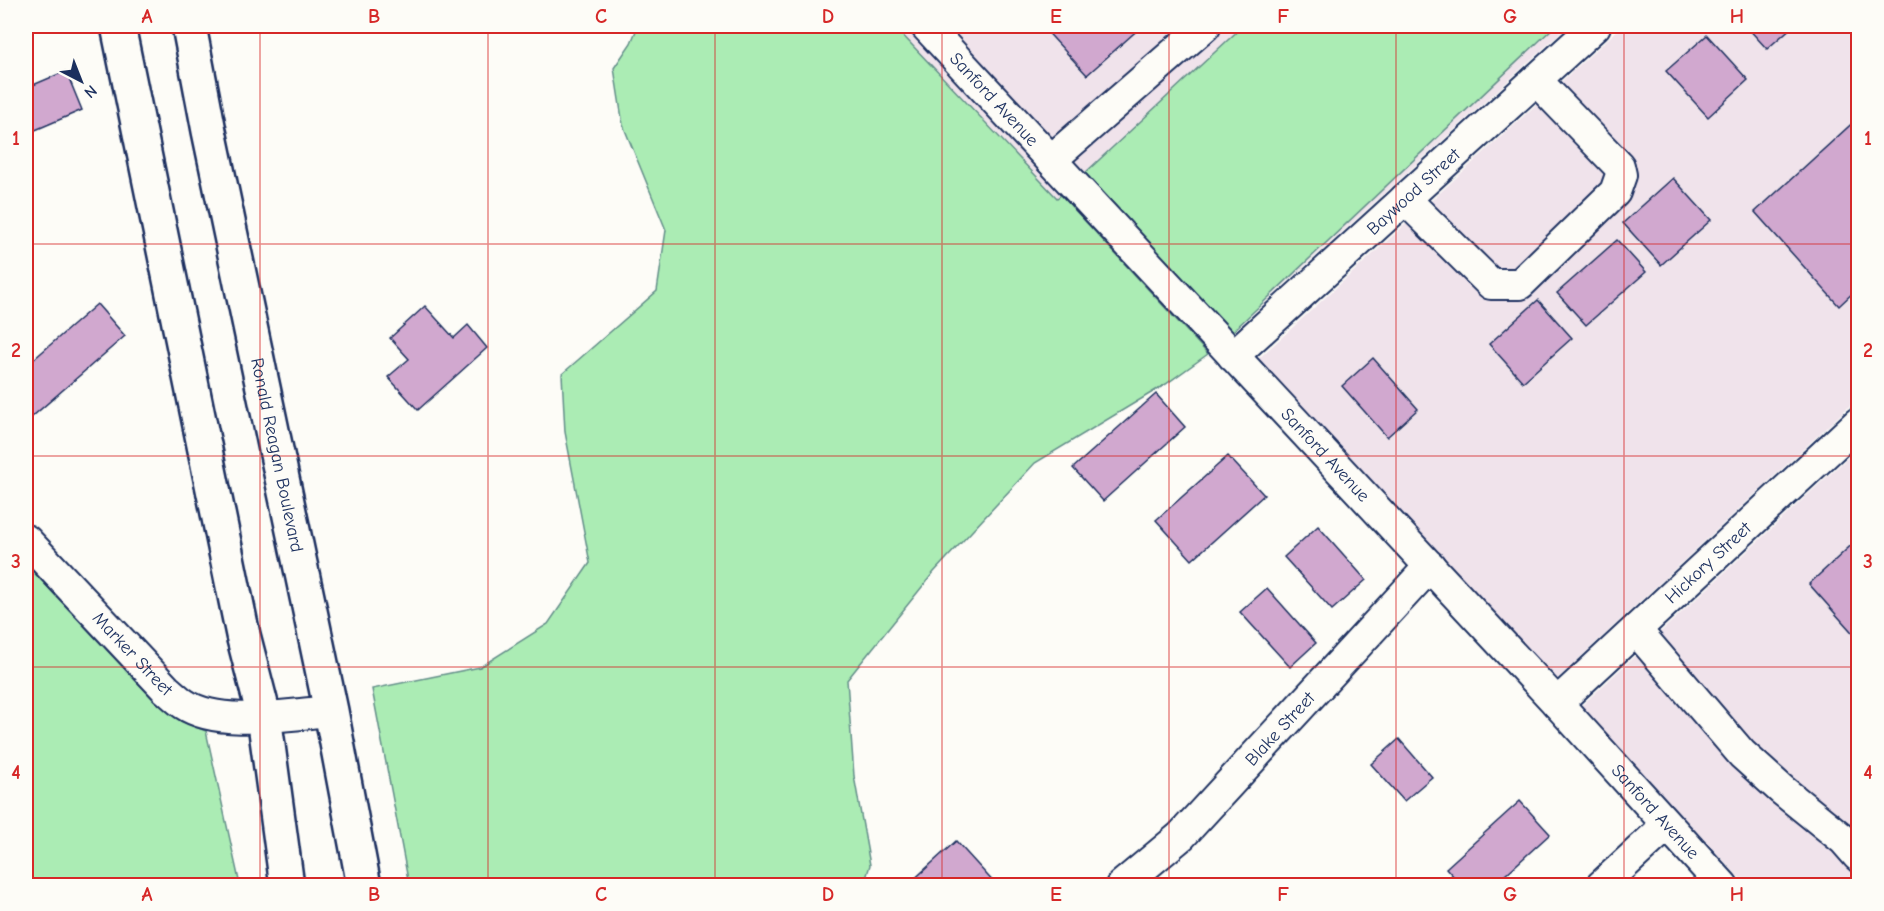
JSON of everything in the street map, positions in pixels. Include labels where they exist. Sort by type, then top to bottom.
[{"type":"main road","points":[[118,26],[243,635],[264,716],[286,885]]},
{"type":"main road","name":"Ronald Reagan Boulevard","points":[[189,26],[331,711],[364,885]]},
{"type":"street","name":"Sanford Avenue","points":[[926,26],[1724,885]]},
{"type":"street","points":[[1051,160],[1205,26]]},
{"type":"street","name":"Baywood Street","points":[[1233,356],[1595,26]]},
{"type":"street","points":[[1406,199],[1491,284],[1520,284],[1615,192],[1622,175],[1619,166],[1536,80]]},
{"type":"street","name":"Hickory Street","points":[[1557,703],[1858,423]]},
{"type":"street","name":"Marker Street","points":[[26,540],[166,689],[185,705],[227,718],[331,711]]},
{"type":"street","name":"Blake Street","points":[[1121,885],[1181,836],[1430,566]]},
{"type":"street","points":[[1636,630],[1742,754],[1844,840],[1858,856]]},
{"type":"street","points":[[1601,885],[1667,825]]},
{"type":"shaded area","points":[[894,26],[905,26],[1061,195],[1058,198]]},
{"type":"shaded area","points":[[948,26],[1243,26],[1085,173]]},
{"type":"shaded area","points":[[1555,26],[1568,26],[1239,326]]},
{"type":"shaded area","points":[[1622,26],[1858,26],[1858,398],[1557,679],[1258,359]]},
{"type":"shaded area","points":[[1858,448],[1858,885],[1746,885],[1581,706]]},
{"type":"green space","points":[[638,26],[894,26],[1057,198],[1061,195],[1208,354],[1166,384],[1035,463],[934,572],[847,680],[854,776],[870,865],[864,885],[409,885],[372,689],[480,667],[548,624],[590,563],[565,432],[562,374],[657,291],[666,230],[623,125],[614,68],[631,43]]},
{"type":"green space","points":[[1243,26],[1555,26],[1232,332],[1085,173]]},
{"type":"green space","points":[[26,564],[154,700],[181,721],[206,731],[240,885],[26,885]]},
{"type":"building","points":[[1042,26],[1142,26],[1087,75]]},
{"type":"building","points":[[1746,26],[1793,26],[1767,49]]},
{"type":"building","points":[[1707,35],[1748,80],[1708,117],[1666,71]]},
{"type":"building","points":[[66,71],[82,110],[33,131],[26,114],[26,88]]},
{"type":"building","points":[[1858,118],[1858,288],[1839,306],[1755,212]]},
{"type":"building","points":[[1673,178],[1711,220],[1661,265],[1623,223]]},
{"type":"building","points":[[1617,240],[1646,272],[1586,325],[1557,293]]},
{"type":"building","points":[[1538,300],[1572,338],[1523,382],[1489,344]]},
{"type":"building","points":[[97,304],[125,336],[26,422],[26,366]]},
{"type":"building","points":[[425,306],[454,338],[468,325],[487,348],[418,410],[388,377],[409,359],[390,338]]},
{"type":"building","points":[[1373,358],[1418,409],[1387,437],[1342,386]]},
{"type":"building","points":[[1156,394],[1185,427],[1103,501],[1073,468]]},
{"type":"building","points":[[1228,456],[1264,495],[1192,560],[1156,520]]},
{"type":"building","points":[[1318,526],[1366,580],[1332,610],[1284,557]]},
{"type":"building","points":[[1858,539],[1858,639],[1809,584]]},
{"type":"building","points":[[1267,588],[1316,643],[1290,667],[1240,612]]},
{"type":"building","points":[[1399,739],[1432,777],[1404,801],[1371,764]]},
{"type":"building","points":[[1520,801],[1550,834],[1493,886],[1462,886],[1446,868]]},
{"type":"building","points":[[956,841],[997,886],[910,886],[909,884]]}]
